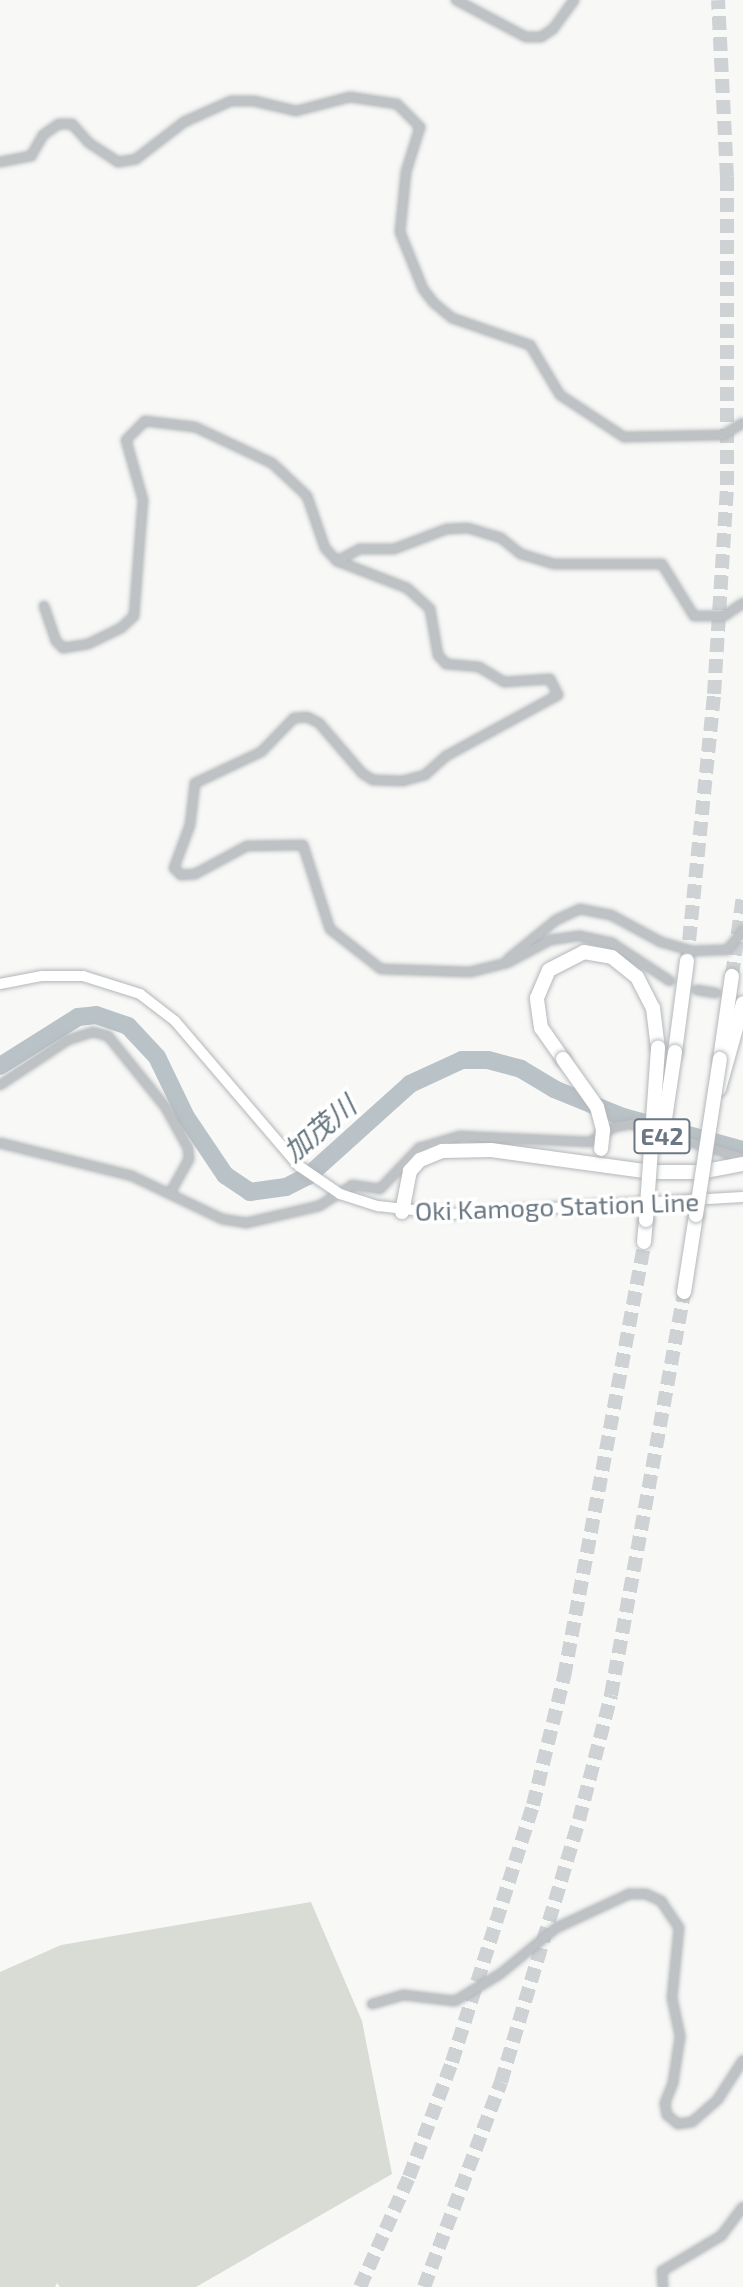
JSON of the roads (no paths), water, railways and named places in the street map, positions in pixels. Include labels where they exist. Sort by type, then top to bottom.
[{"type":"highway","points":[[591,1165],[601,1149],[597,1107],[541,1028],[537,998],[549,970],[565,958],[584,952],[612,957],[637,977],[653,1008],[659,1047],[647,1220]]},
{"type":"highway","name":"E42","points":[[644,1242],[687,961]]},
{"type":"highway","name":"E42","points":[[684,1292],[712,1110],[724,1061],[732,976]]},
{"type":"highway","points":[[724,1061],[743,1003]]},
{"type":"highway","points":[[402,1212],[410,1171],[434,1153],[491,1150],[651,1172],[719,1169],[743,1164]]},
{"type":"main road","name":"Oki Kamogo Station Line","points":[[0,984],[42,976],[83,976],[140,994],[175,1021],[299,1166],[340,1194],[402,1212],[466,1214],[570,1204],[743,1197]]},
{"type":"street","points":[[456,0],[526,37],[541,37],[553,29],[574,0]]},
{"type":"street","points":[[0,162],[31,156],[43,135],[59,124],[72,124],[89,144],[118,162],[136,159],[184,122],[231,101],[254,101],[296,111],[350,97],[397,104],[421,127],[406,172],[400,232],[423,289],[434,303],[452,318],[530,345],[560,395],[624,437],[723,435],[743,423]]},
{"type":"street","points":[[44,606],[56,641],[64,648],[88,644],[121,628],[134,616],[144,500],[126,440],[145,421],[195,427],[272,463],[307,496],[325,548],[337,561],[418,597],[430,609],[438,655],[446,664],[479,667],[504,682],[550,679],[558,695],[457,749],[425,775],[402,781],[373,780],[362,774],[319,723],[307,717],[294,718],[261,752],[195,783],[190,825],[174,868],[181,875],[195,874],[236,849],[295,842],[307,853],[330,929],[382,969],[470,972],[500,966],[550,940],[591,936],[627,951],[670,981]]},
{"type":"street","points":[[337,561],[360,549],[394,549],[447,529],[468,528],[501,538],[521,554],[554,564],[662,564],[694,616],[724,616],[743,603]]},
{"type":"street","points":[[500,966],[550,924],[580,909],[611,915],[668,945],[702,952],[727,950],[743,931]]},
{"type":"street","points":[[696,990],[716,993]]},
{"type":"street","points":[[0,1085],[68,1040],[93,1032],[108,1036],[166,1108],[188,1148],[189,1159],[170,1193]]},
{"type":"street","points":[[0,1143],[132,1176],[222,1219],[246,1223],[319,1206],[352,1185],[380,1189],[419,1148],[460,1136],[590,1142],[614,1127],[631,1124],[743,1158]]},
{"type":"street","points":[[372,2004],[404,1995],[455,2001],[500,1974],[556,1928],[629,1894],[646,1894],[661,1901],[679,1927],[672,1998],[680,2037],[673,2083],[665,2103],[667,2115],[678,2124],[692,2122],[718,2099],[743,2060]]},
{"type":"street","points":[[663,2287],[662,2271],[721,2236],[743,2207]]},
{"type":"waterway","name":"加茂川","points":[[0,1066],[78,1017],[96,1015],[128,1026],[157,1057],[186,1117],[225,1175],[250,1192],[286,1187],[308,1176],[410,1084],[462,1060],[488,1060],[521,1069],[554,1089],[623,1117],[743,1150]]},
{"type":"tunnel","points":[[687,961],[714,694],[727,485],[727,177],[718,0]]},
{"type":"tunnel","points":[[732,976],[743,896]]},
{"type":"tunnel","points":[[360,2287],[409,2177],[452,2062],[533,1805],[564,1677],[645,1242]]},
{"type":"tunnel","points":[[424,2287],[501,2082],[579,1820],[611,1695],[684,1292]]}]
